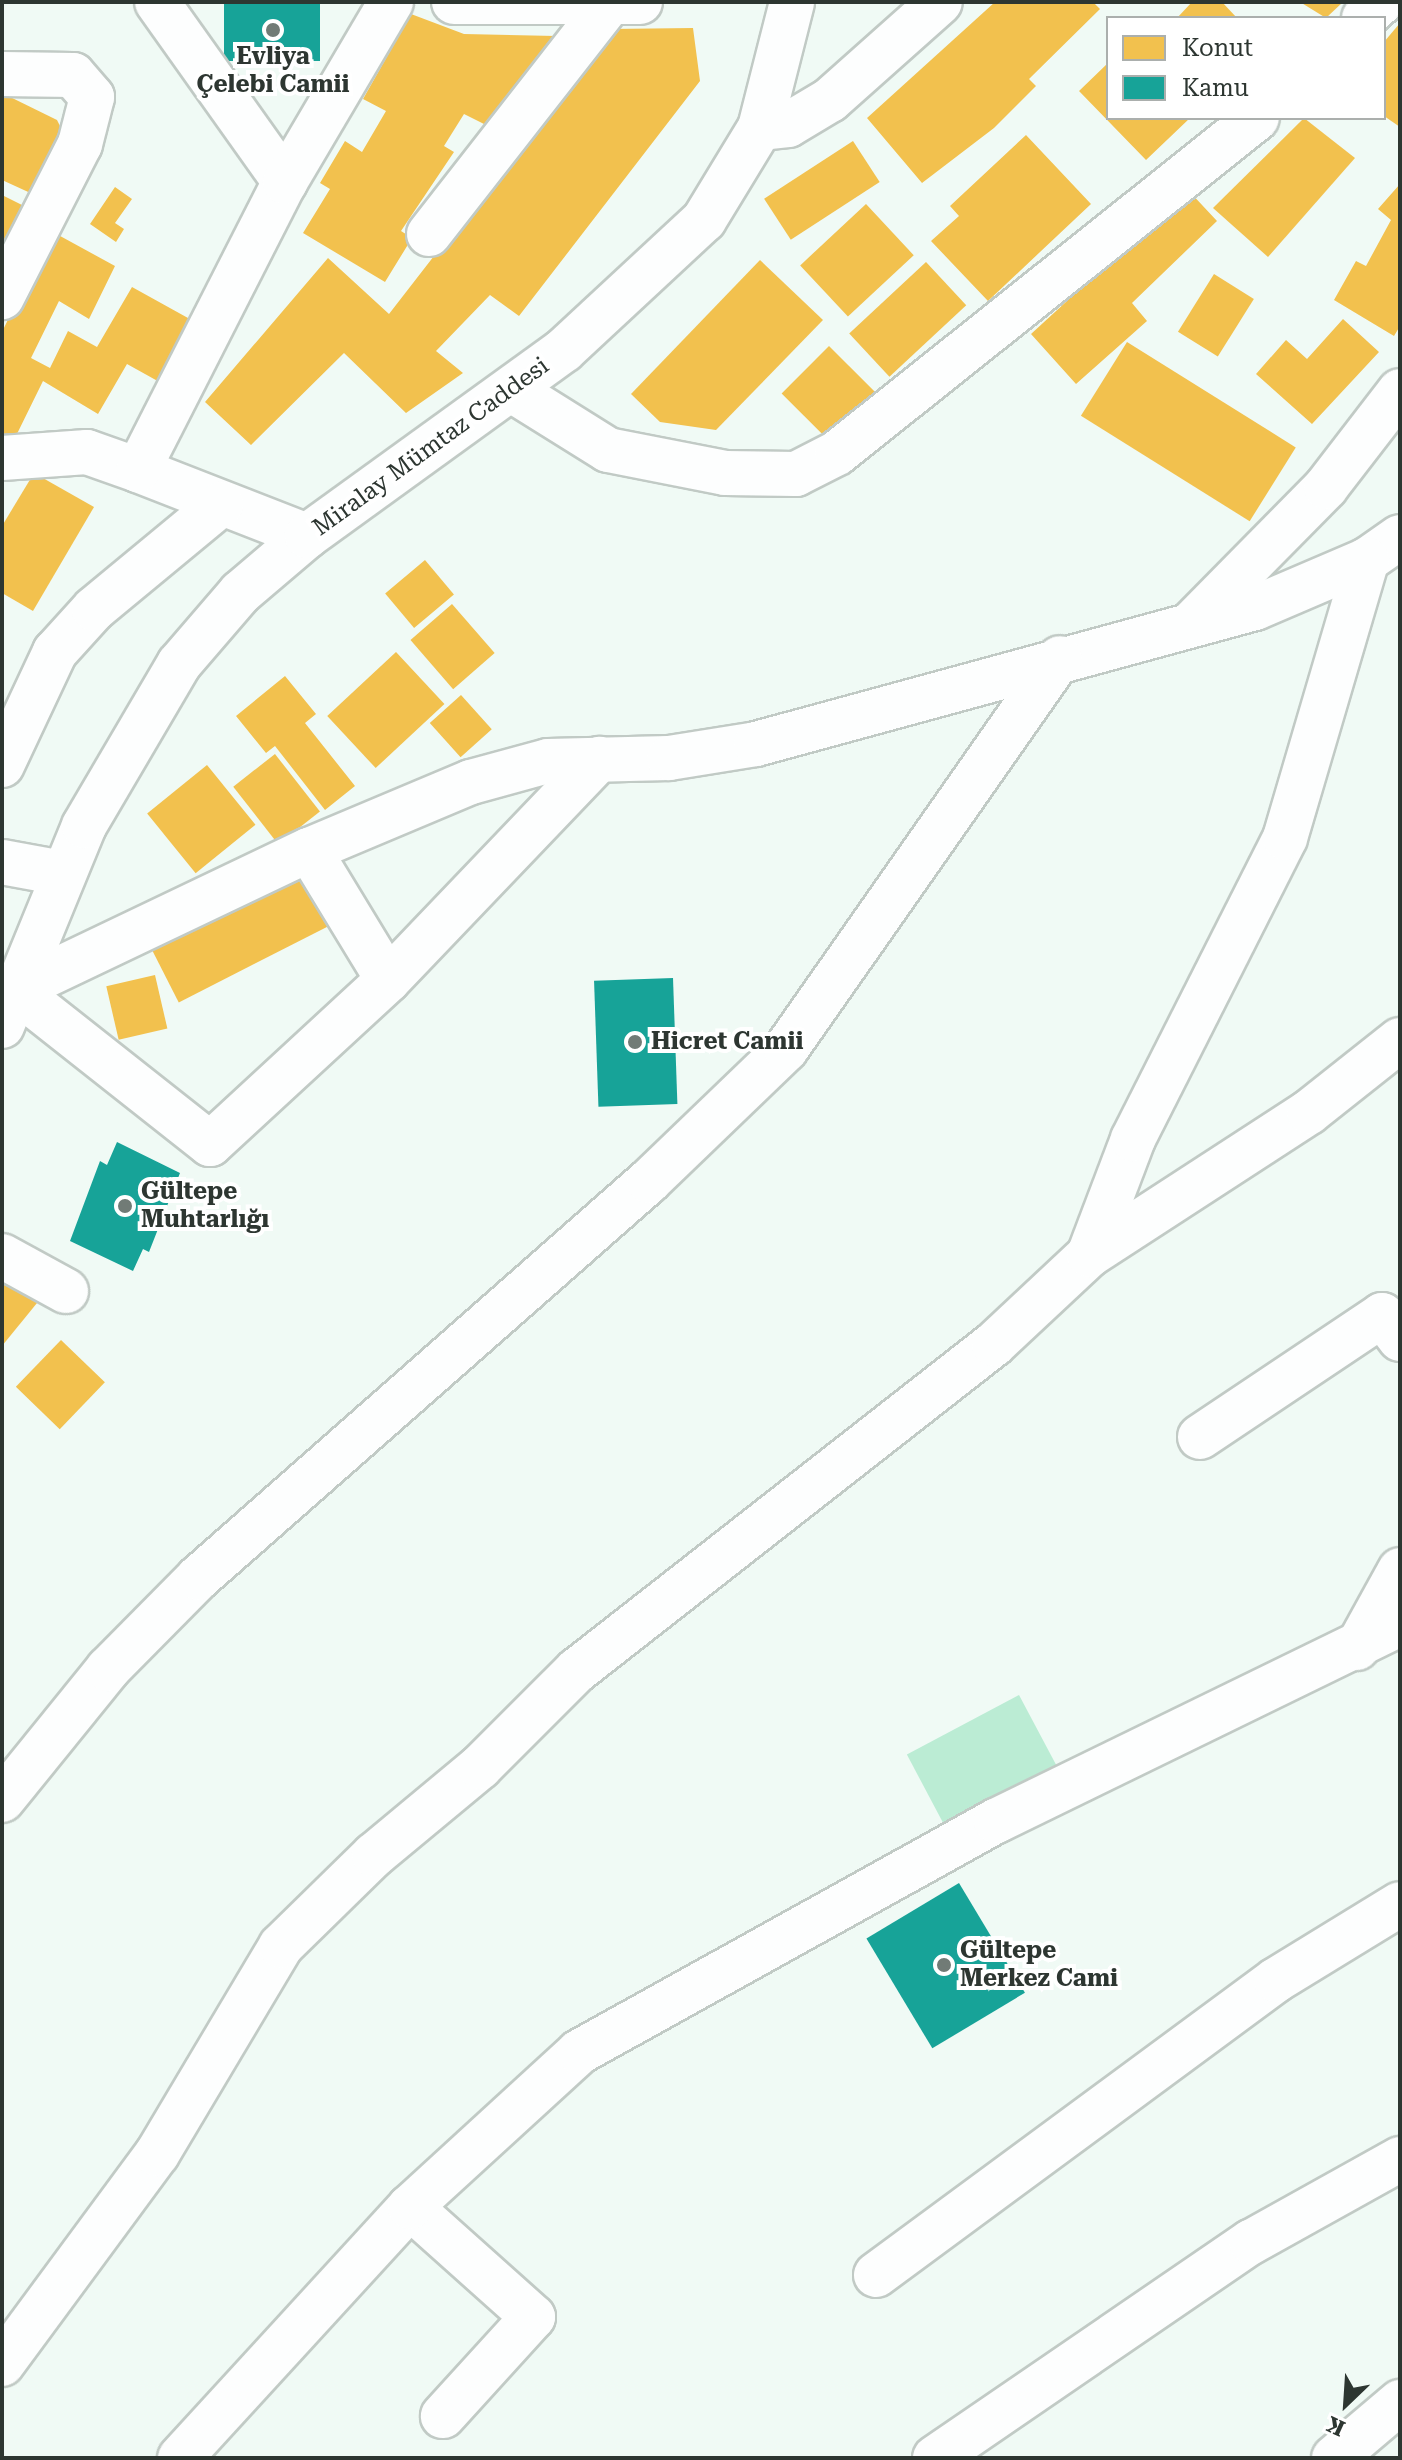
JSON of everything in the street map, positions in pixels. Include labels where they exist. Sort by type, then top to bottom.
[{"type":"street","points":[[157,2],[285,182]]},
{"type":"street","points":[[138,470],[285,182],[391,2]]},
{"type":"street","points":[[454,2],[625,3]]},
{"type":"street","name":"Miralay Mümtaz Caddesi","points":[[8,1008],[62,873],[117,762],[179,664],[240,593],[307,536],[512,390],[615,308],[704,220],[760,128],[792,2]]},
{"type":"street","points":[[760,128],[788,125],[830,100],[940,2]]},
{"type":"street","points":[[1366,16],[1381,2]]},
{"type":"street","points":[[429,234],[625,3]]},
{"type":"street","points":[[2,74],[73,75],[92,97],[80,144],[2,297]]},
{"type":"street","points":[[512,390],[608,450],[725,473],[796,474],[837,453],[1254,120]]},
{"type":"street","points":[[1193,622],[1326,487],[1400,391]]},
{"type":"street","points":[[8,467],[87,452],[307,536]]},
{"type":"street","points":[[2,765],[55,652],[94,609],[221,504]]},
{"type":"street","points":[[599,759],[388,980],[210,1144],[8,1008],[309,850],[513,768],[599,759],[710,754],[1193,622],[1255,608],[1383,549]]},
{"type":"street","points":[[1089,1255],[1133,1139],[1285,838],[1383,549]]},
{"type":"street","points":[[2,1800],[108,1669],[198,1578],[649,1181],[786,1049],[1060,658]]},
{"type":"street","points":[[309,850],[388,980]]},
{"type":"street","points":[[2,862],[62,873]]},
{"type":"street","points":[[2,2364],[157,2154],[281,1946],[576,1671],[994,1344],[1089,1255],[1309,1112],[1400,1040]]},
{"type":"street","points":[[2,1256],[66,1291]]},
{"type":"street","points":[[1200,1437],[1382,1315],[1400,1339]]},
{"type":"street","points":[[1357,1648],[1400,1570]]},
{"type":"street","points":[[180,2458],[410,2207],[537,2086],[665,2000],[996,1821],[1357,1648],[1400,1624]]},
{"type":"street","points":[[876,2275],[1276,1980],[1400,1904]]},
{"type":"street","points":[[935,2458],[1251,2242],[1400,2159]]},
{"type":"street","points":[[410,2207],[533,2317],[443,2416]]},
{"type":"street","points":[[1334,2458],[1400,2402]]},
{"type":"green space","points":[[1019,1695],[1057,1767],[945,1826],[907,1755]]},
{"type":"building: Konut","points":[[995,2],[1093,2],[1100,9],[1029,79],[1036,86],[994,128],[922,183],[867,118]]},
{"type":"building: Konut","points":[[1192,2],[1222,2],[1235,16],[1179,16]]},
{"type":"building: Konut","points":[[1300,2],[1343,2],[1328,16]]},
{"type":"building: Konut","points":[[411,14],[464,34],[556,36],[488,126],[464,114],[444,146],[454,152],[401,231],[412,238],[385,282],[303,233],[330,189],[320,183],[345,141],[362,152],[386,111],[363,99]]},
{"type":"building: Konut","points":[[1400,23],[1400,127],[1386,117],[1386,40]]},
{"type":"building: Konut","points":[[693,28],[700,81],[519,316],[490,295],[436,351],[463,373],[406,413],[344,353],[251,445],[205,402],[328,258],[389,314],[610,29]]},
{"type":"building: Konut","points":[[1106,65],[1106,119],[1079,91]]},
{"type":"building: Konut","points":[[2,93],[57,120],[65,136],[37,196],[2,180]]},
{"type":"building: Konut","points":[[1107,120],[1188,120],[1146,160]]},
{"type":"building: Konut","points":[[1302,120],[1307,120],[1355,158],[1268,257],[1213,208]]},
{"type":"building: Konut","points":[[1026,135],[1091,204],[988,301],[931,241],[959,216],[950,206]]},
{"type":"building: Konut","points":[[853,141],[880,182],[791,240],[764,199]]},
{"type":"building: Konut","points":[[1400,184],[1400,326],[1394,336],[1334,300],[1356,261],[1366,266],[1391,220],[1378,209]]},
{"type":"building: Konut","points":[[115,187],[132,199],[115,223],[124,229],[116,242],[90,224]]},
{"type":"building: Konut","points":[[1188,190],[1217,221],[1132,303],[1147,321],[1076,384],[1031,334]]},
{"type":"building: Konut","points":[[2,195],[24,206],[2,252]]},
{"type":"building: Konut","points":[[866,204],[914,255],[848,317],[800,265]]},
{"type":"building: Konut","points":[[51,231],[115,266],[89,319],[59,301],[31,358],[50,368],[68,331],[97,347],[132,287],[197,323],[163,384],[127,364],[98,414],[43,381],[13,442],[2,437],[2,332]]},
{"type":"building: Konut","points":[[760,260],[823,320],[716,430],[660,422],[631,394]]},
{"type":"building: Konut","points":[[926,262],[966,305],[889,377],[849,334]]},
{"type":"building: Konut","points":[[1214,274],[1254,299],[1218,357],[1178,332]]},
{"type":"building: Konut","points":[[1343,319],[1379,352],[1312,424],[1256,374],[1286,340],[1307,359]]},
{"type":"building: Konut","points":[[1127,342],[1296,447],[1250,521],[1081,416]]},
{"type":"building: Konut","points":[[829,346],[877,394],[830,441],[782,393]]},
{"type":"building: Konut","points":[[34,473],[94,507],[33,611],[2,593],[2,526]]},
{"type":"building: Konut","points":[[425,560],[454,594],[414,628],[385,593]]},
{"type":"building: Konut","points":[[452,604],[495,653],[453,689],[410,640]]},
{"type":"building: Konut","points":[[396,652],[444,704],[376,768],[327,716]]},
{"type":"building: Konut","points":[[285,676],[316,714],[305,723],[355,786],[325,810],[275,746],[266,753],[236,716]]},
{"type":"building: Konut","points":[[461,695],[492,729],[461,757],[430,723]]},
{"type":"building: Konut","points":[[275,754],[320,812],[278,844],[233,787]]},
{"type":"building: Konut","points":[[207,765],[255,825],[196,873],[147,813]]},
{"type":"building: Konut","points":[[303,874],[329,926],[179,1002],[152,951]]},
{"type":"building: Konut","points":[[155,975],[167,1029],[119,1040],[106,986]]},
{"type":"building: Konut","points":[[2,1274],[37,1303],[2,1346]]},
{"type":"building: Konut","points":[[61,1340],[105,1382],[60,1429],[16,1387]]},
{"type":"building: Kamu","name":"Evliya Çelebi Camii","points":[[224,2],[320,2],[320,61],[224,61]]},
{"type":"building: Kamu","name":"Hicret Camii","points":[[673,978],[677,1104],[598,1107],[594,981]]},
{"type":"building: Kamu","name":"Gültepe Muhtarlığı","points":[[117,1142],[180,1173],[149,1252],[143,1249],[133,1271],[70,1241],[100,1161],[107,1165]]},
{"type":"building: Kamu","name":"Gültepe Merkez Cami","points":[[959,1883],[1025,1993],[932,2048],[866,1939]]},
{"type":"place","name":"Evliya Çelebi Camii","points":[[273,30]]},
{"type":"place","name":"Hicret Camii","points":[[635,1042]]},
{"type":"place","name":"Gültepe Muhtarlığı","points":[[125,1206]]},
{"type":"place","name":"Gültepe Merkez Cami","points":[[944,1965]]}]
